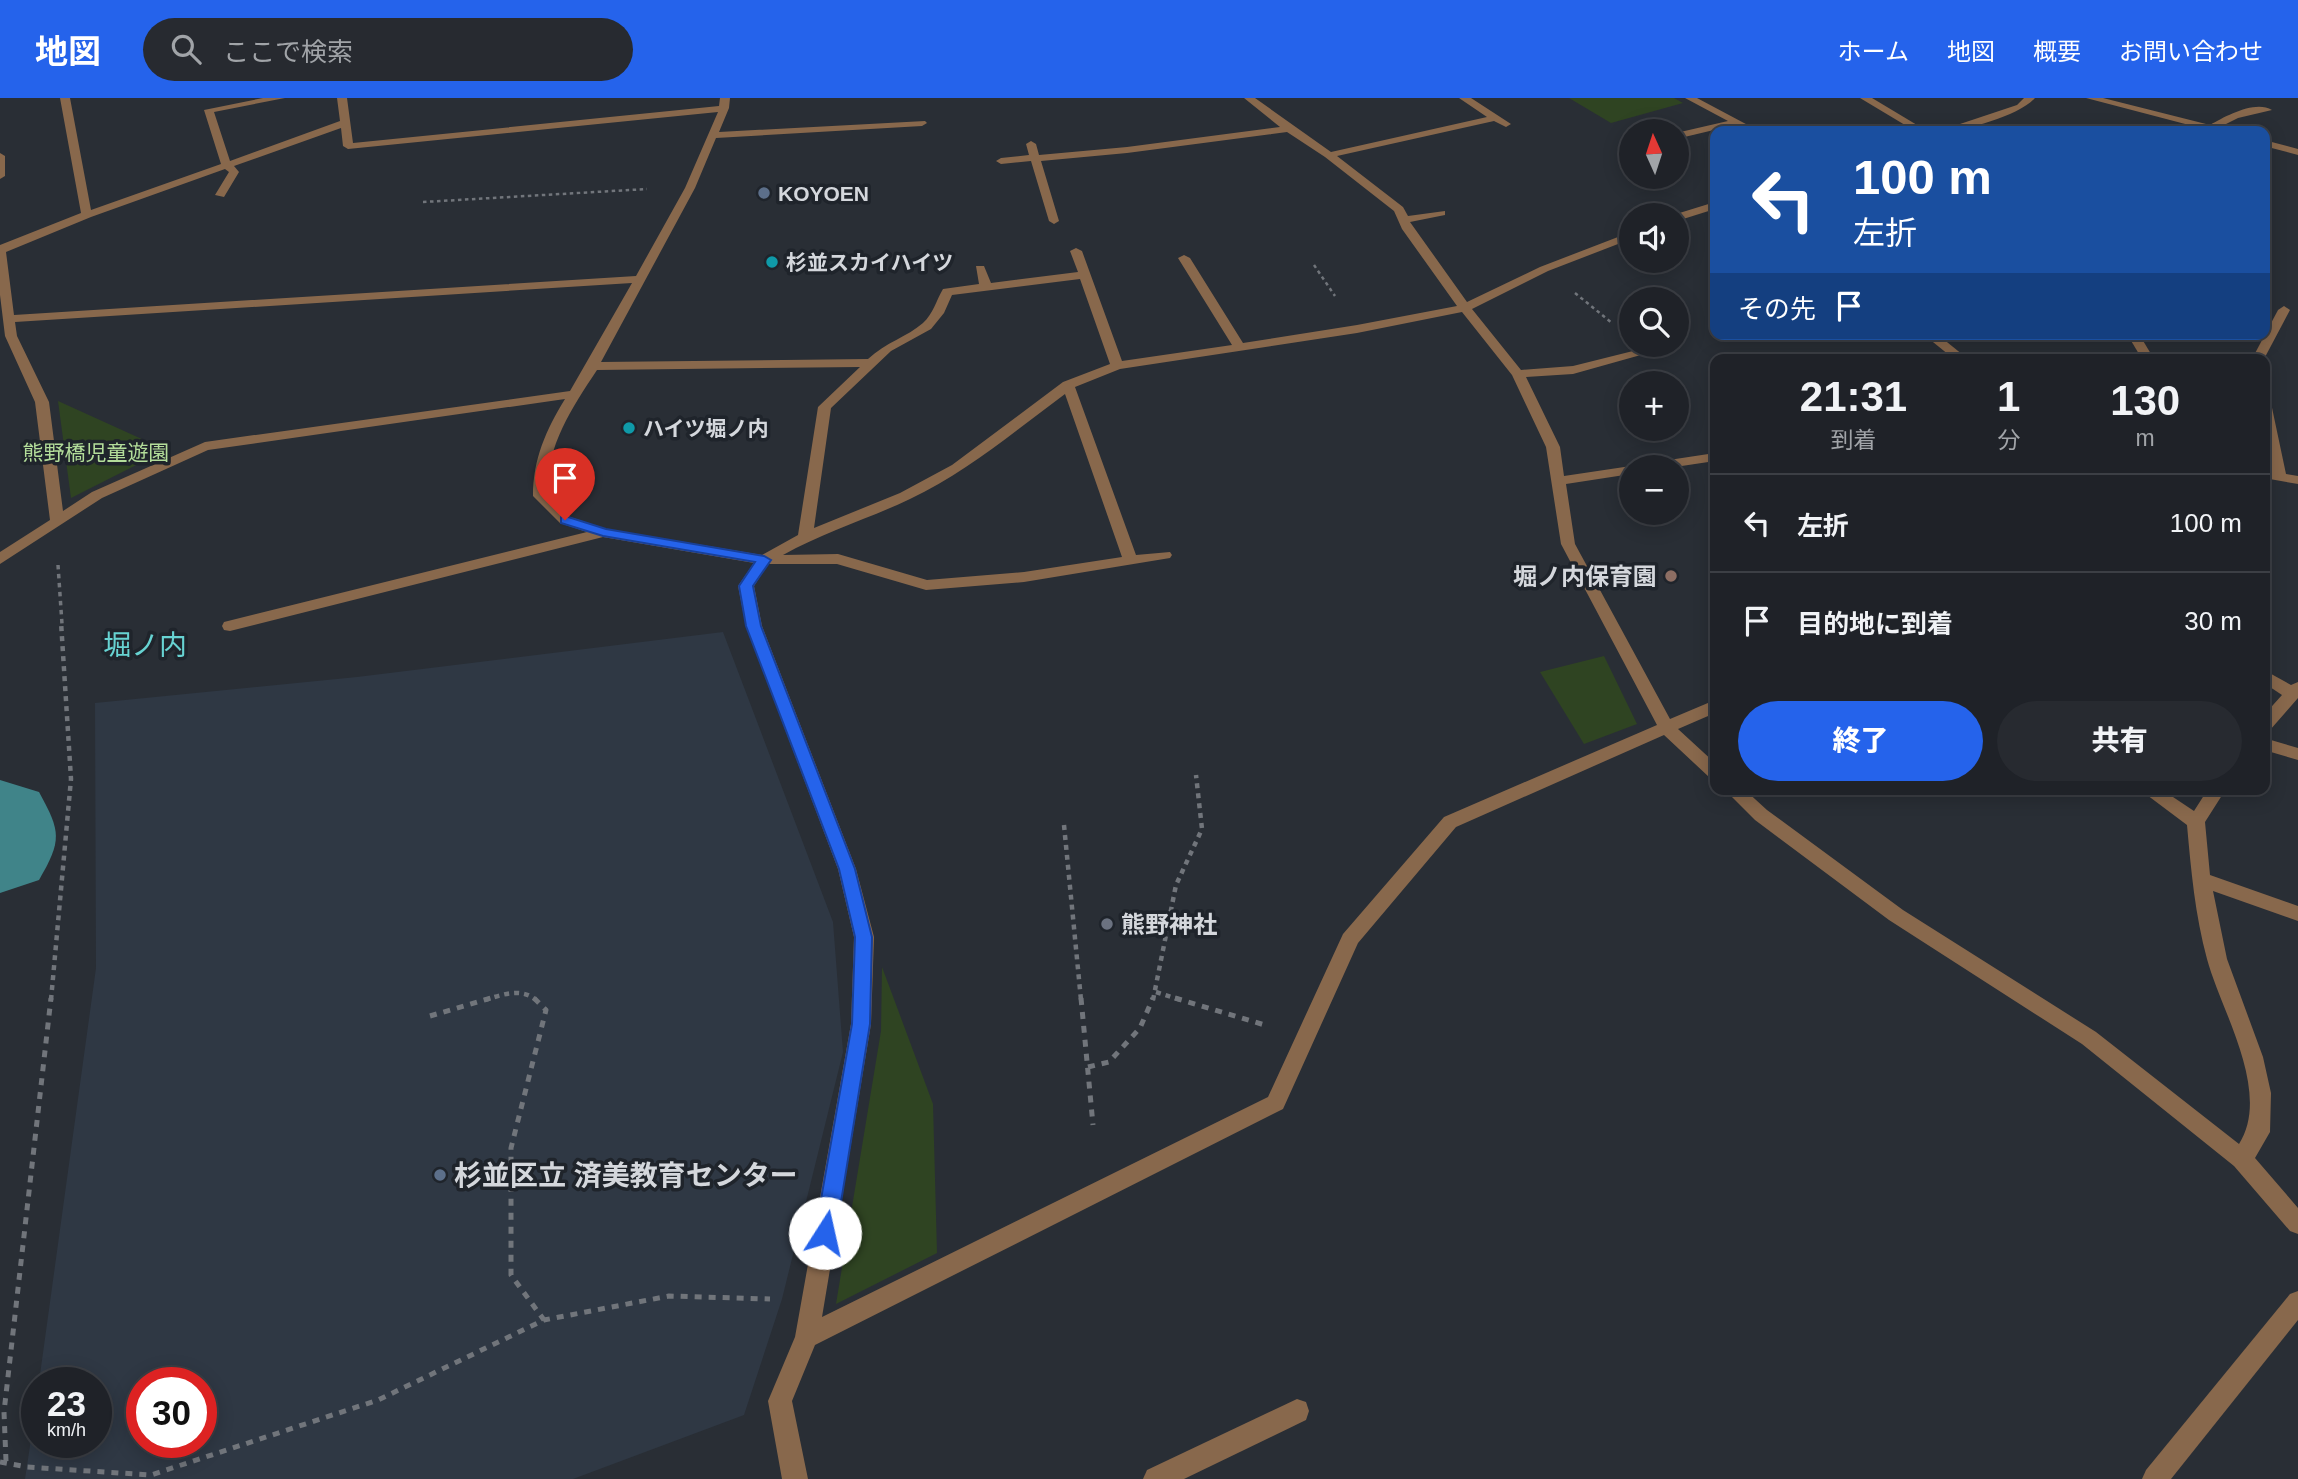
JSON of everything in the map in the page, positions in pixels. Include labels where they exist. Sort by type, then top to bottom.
[{"type":"street","points":[[65,98],[87,215]]},
{"type":"street","points":[[220,195],[234,172],[226,164],[209,110],[280,98]]},
{"type":"street","points":[[343,98],[348,146],[725,103],[690,188],[638,279],[593,366],[574,394],[541,459],[538,478],[540,496],[565,520],[603,533],[764,560],[838,559],[926,585],[1024,577],[1130,558],[1165,555]]},
{"type":"street","points":[[1249,98],[1399,209],[1465,308],[1518,374],[1553,447],[1567,544],[1667,728],[1710,768]]},
{"type":"street","points":[[1464,98],[1506,124]]},
{"type":"street","points":[[1690,98],[1745,126]]},
{"type":"street","points":[[1865,98],[1913,126]]},
{"type":"street","points":[[1960,126],[2020,107],[2030,98]]},
{"type":"street","points":[[2091,98],[2204,126]]},
{"type":"street","points":[[2216,126],[2235,115],[2267,110]]},
{"type":"street","points":[[1329,155],[1494,118]]},
{"type":"street","points":[[712,135],[922,122]]},
{"type":"street","points":[[1720,126],[1737,122]]},
{"type":"street","points":[[57,522],[42,402],[11,336],[0,249],[226,164],[345,124]]},
{"type":"street","points":[[1689,133],[1710,128]]},
{"type":"street","points":[[1001,160],[1127,150],[1289,129]]},
{"type":"street","points":[[475,146],[476,133]]},
{"type":"street","points":[[1031,144],[1054,221]]},
{"type":"street","points":[[2270,145],[2298,152]]},
{"type":"street","points":[[0,156],[0,176]]},
{"type":"street","points":[[1689,214],[1710,207]]},
{"type":"street","points":[[1405,220],[1441,213]]},
{"type":"street","points":[[795,1479],[780,1401],[807,1338],[861,1024],[864,937],[847,869],[754,626],[746,586],[764,560],[805,537],[905,496],[957,468],[1068,385],[1117,366],[1465,308],[1544,269],[1619,240]]},
{"type":"street","points":[[1076,251],[1117,366]]},
{"type":"street","points":[[1184,258],[1239,346]]},
{"type":"street","points":[[980,268],[986,288]]},
{"type":"street","points":[[805,537],[825,407],[870,363],[887,348],[927,326],[938,313],[947,292],[1085,275]]},
{"type":"street","points":[[9,319],[638,279]]},
{"type":"street","points":[[2270,336],[2284,310]]},
{"type":"street","points":[[1937,340],[1955,354]]},
{"type":"street","points":[[1518,374],[1573,370],[1625,357]]},
{"type":"street","points":[[593,366],[870,363]]},
{"type":"street","points":[[1068,385],[1130,558]]},
{"type":"street","points":[[0,559],[97,495],[205,446],[574,394]]},
{"type":"street","points":[[2270,431],[2280,477]]},
{"type":"street","points":[[1689,461],[1710,458]]},
{"type":"street","points":[[1559,481],[1619,472]]},
{"type":"street","points":[[2270,475],[2298,480]]},
{"type":"street","points":[[230,626],[603,533]]},
{"type":"street","points":[[2270,678],[2295,690],[2270,719]]},
{"type":"street","points":[[807,1338],[1276,1103],[1350,939],[1450,822],[1710,708]]},
{"type":"street","points":[[2270,746],[2298,754]]},
{"type":"street","points":[[1739,795],[1760,815],[1896,915],[2089,1038],[2242,1159],[2298,1224]]},
{"type":"street","points":[[2157,795],[2196,822]]},
{"type":"street","points":[[2213,795],[2196,822],[2201,879],[2217,959],[2253,1057],[2260,1093],[2259,1132],[2242,1159]]},
{"type":"street","points":[[2201,879],[2298,914]]},
{"type":"street","points":[[2155,1479],[2298,1302]]},
{"type":"street","points":[[1156,1479],[1297,1411]]},
{"type":"path","points":[[423,202],[690,188]]},
{"type":"path","points":[[1544,269],[1619,328]]},
{"type":"path","points":[[57,522],[71,779],[53,983],[4,1412],[3,1462],[27,1467],[151,1475],[377,1400],[544,1320],[669,1296],[782,1299],[807,1338]]},
{"type":"path","points":[[1088,1067],[1108,1062],[1140,1028],[1156,992],[1176,885],[1202,829],[1196,775]]},
{"type":"path","points":[[1064,825],[1093,1125]]},
{"type":"path","points":[[430,1016],[510,992],[532,996],[546,1010],[511,1148],[511,1275],[544,1320]]},
{"type":"path","points":[[1156,992],[1306,1037]]},
{"type":"shaded area","name":"杉並区立 済美教育センター","points":[[723,632],[833,922],[843,1052],[782,1299],[744,1415],[573,1479],[25,1479],[28,1458],[112,1458],[112,1367],[41,1367],[96,968],[95,703],[357,677]]},
{"type":"green space","points":[[1569,98],[1674,98],[1683,103],[1619,119],[1611,123]]},
{"type":"green space","name":"熊野橋児童遊園","points":[[58,401],[166,450],[71,498]]},
{"type":"green space","points":[[1604,656],[1637,724],[1584,744],[1540,672]]},
{"type":"green space","points":[[882,967],[933,1104],[937,1253],[836,1304],[881,1031]]},
{"type":"waterway","points":[[0,820],[0,851]]},
{"type":"place","name":"KOYOEN","points":[[764,193]]},
{"type":"place","name":"杉並スカイハイツ","points":[[772,262]]},
{"type":"place","name":"ハイツ堀ノ内","points":[[629,428]]},
{"type":"place","name":"堀ノ内保育園","points":[[1671,576]]},
{"type":"place","name":"熊野神社","points":[[1107,924]]},
{"type":"place","name":"杉並区立 済美教育センター","points":[[440,1175]]},
{"type":"district","name":"堀ノ内","points":[[145,645]]},
{"type":"route","points":[[565,520],[603,533],[764,560],[746,586],[754,626],[847,869],[864,937],[861,1024],[825,1233]]}]
